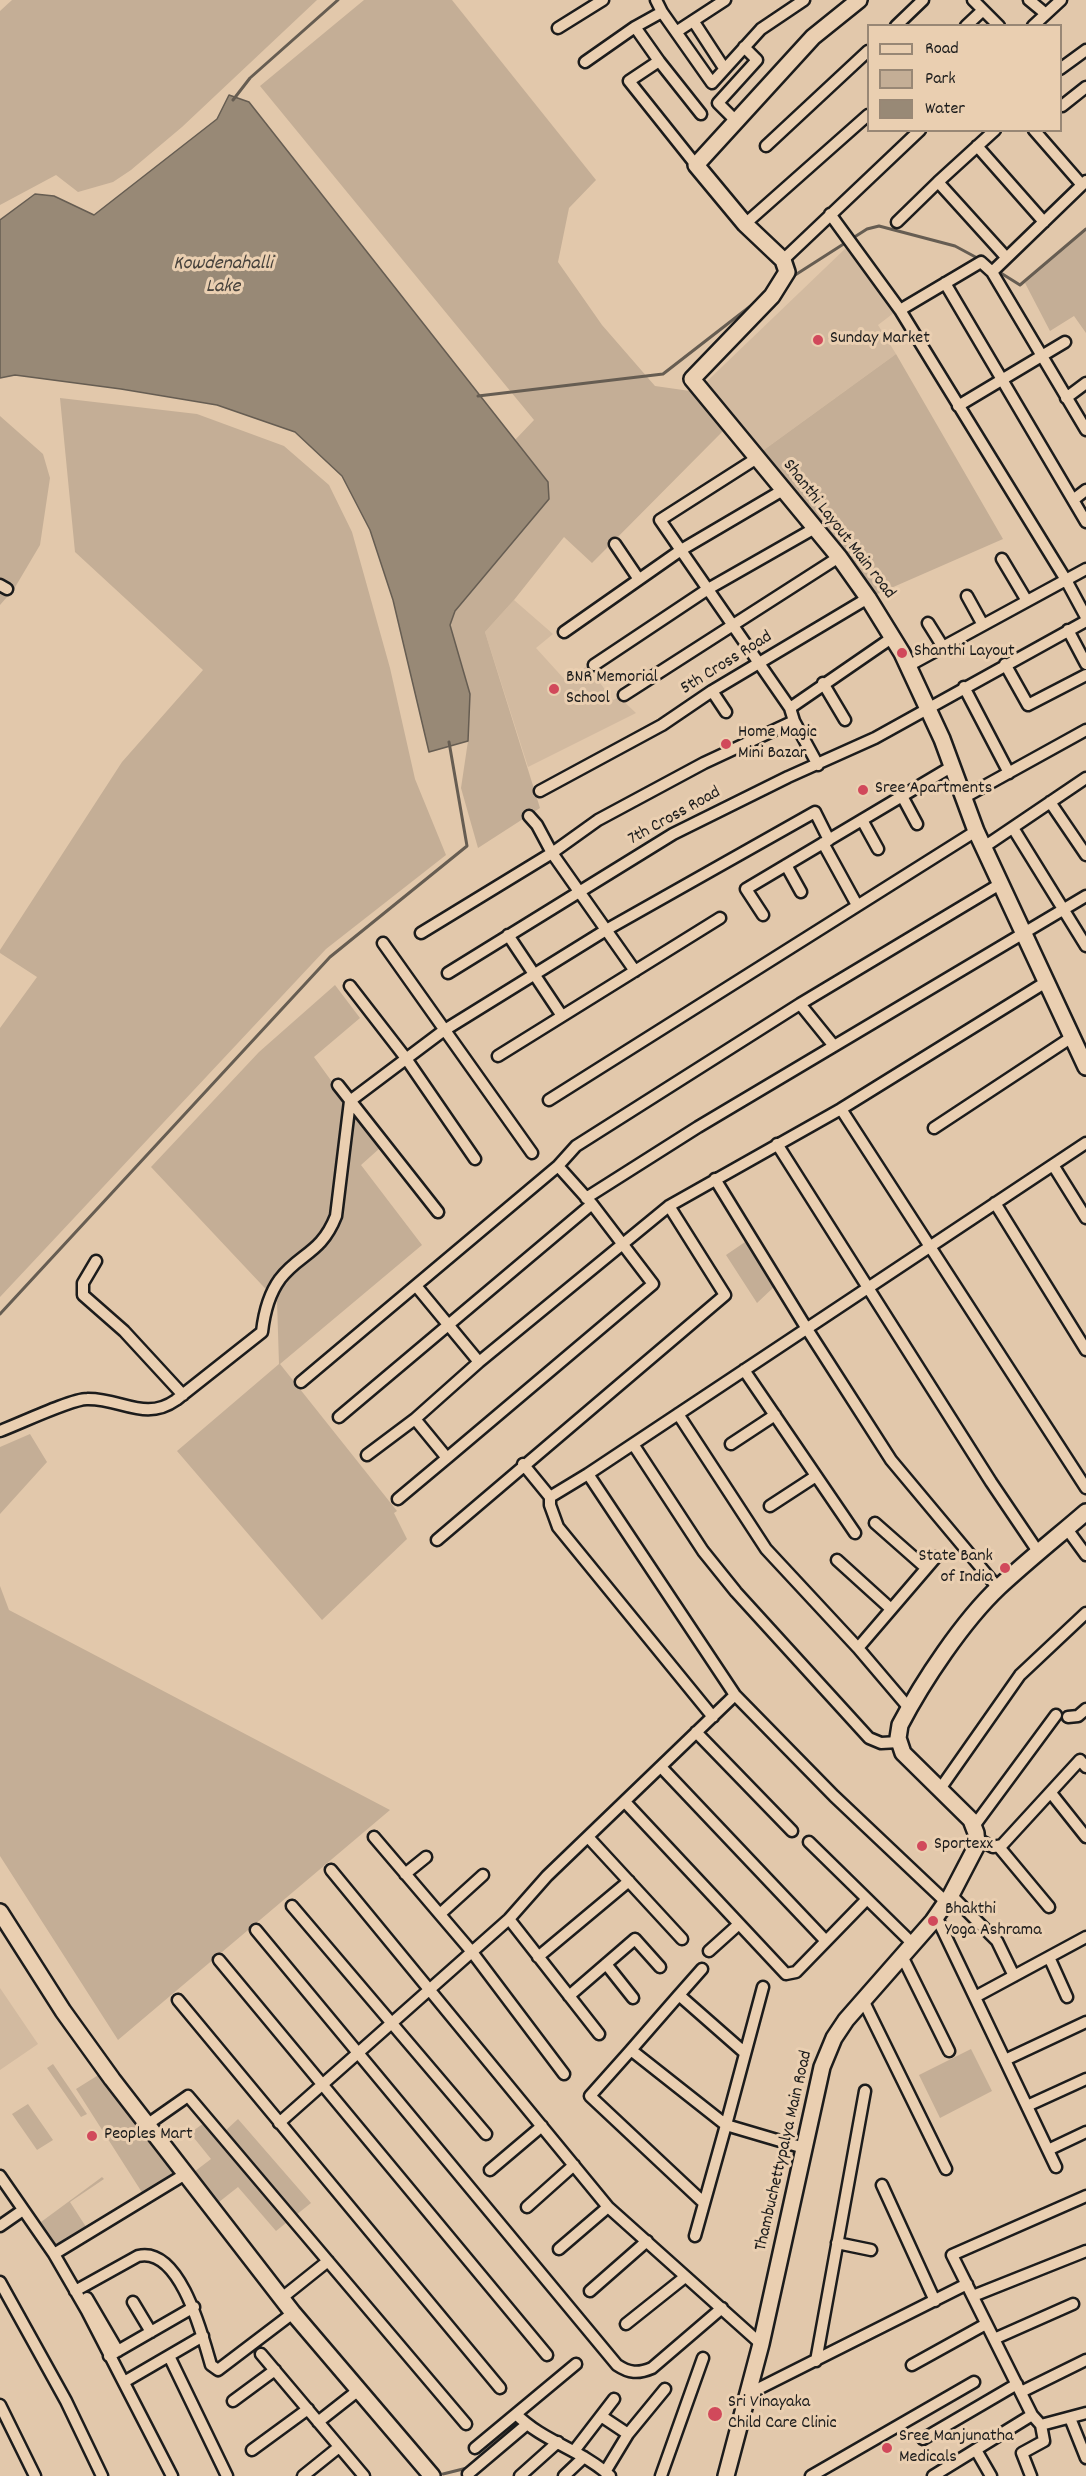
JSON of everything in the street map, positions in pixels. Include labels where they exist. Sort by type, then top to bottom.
[{"type":"street","points":[[558,28],[603,0]]},
{"type":"street","points":[[656,0],[712,83],[761,29],[804,0]]},
{"type":"street","points":[[676,32],[725,0]]},
{"type":"street","points":[[696,165],[813,37],[859,0]]},
{"type":"street","points":[[898,24],[923,0]]},
{"type":"street","points":[[973,0],[997,24]]},
{"type":"street","points":[[1029,0],[1046,14]]},
{"type":"street","points":[[1035,24],[1061,0]]},
{"type":"street","points":[[968,24],[983,10]]},
{"type":"street","points":[[585,62],[635,27],[662,12]]},
{"type":"street","points":[[694,22],[724,68]]},
{"type":"street","points":[[635,27],[701,114]]},
{"type":"street","points":[[736,121],[718,103],[757,60],[744,47]]},
{"type":"street","points":[[1062,68],[1086,50]]},
{"type":"street","points":[[766,146],[867,52]]},
{"type":"street","points":[[659,61],[629,81],[745,224],[783,260],[918,132]]},
{"type":"street","points":[[1062,106],[1086,87]]},
{"type":"street","points":[[745,224],[867,117]]},
{"type":"street","points":[[897,222],[993,132]]},
{"type":"street","points":[[992,272],[1005,256],[1084,183],[1036,132]]},
{"type":"street","points":[[977,146],[1044,222]]},
{"type":"street","points":[[938,182],[1005,256]]},
{"type":"street","points":[[830,214],[900,310],[1066,580],[1086,619]]},
{"type":"street","name":"Shanthi Layout Main road","points":[[783,260],[787,272],[772,296],[692,379],[839,557],[868,598],[892,638],[908,666],[942,739],[976,831],[1086,1067]]},
{"type":"street","points":[[900,310],[981,262],[992,272],[1086,430]]},
{"type":"street","points":[[945,283],[1086,522]]},
{"type":"street","points":[[958,406],[1065,342]]},
{"type":"street","points":[[1066,398],[1086,383]]},
{"type":"street","points":[[757,458],[660,520],[790,708],[794,721],[818,765]]},
{"type":"street","points":[[564,632],[681,550],[783,490]]},
{"type":"street","points":[[1073,500],[1086,490]]},
{"type":"street","points":[[594,665],[708,589],[816,528]]},
{"type":"street","points":[[615,544],[638,578]]},
{"type":"street","points":[[624,695],[839,557]]},
{"type":"street","points":[[1002,559],[1027,601]]},
{"type":"street","points":[[908,666],[1086,569]]},
{"type":"street","points":[[967,596],[983,625]]},
{"type":"street","name":"5th Cross Road","points":[[540,791],[591,766],[662,725],[712,691],[868,598]]},
{"type":"street","name":"7th Cross Road","points":[[448,973],[673,834],[875,738],[1086,619]]},
{"type":"street","points":[[928,623],[944,646]]},
{"type":"street","points":[[1068,630],[1086,664]]},
{"type":"street","points":[[790,708],[823,683],[892,638]]},
{"type":"street","points":[[1005,664],[1028,705],[1086,675]]},
{"type":"street","points":[[823,683],[845,720]]},
{"type":"street","points":[[964,687],[1009,773]]},
{"type":"street","points":[[712,691],[726,712]]},
{"type":"street","points":[[421,933],[552,853],[598,820],[704,763],[794,721]]},
{"type":"street","points":[[963,798],[1086,730]]},
{"type":"street","points":[[763,915],[746,889],[951,767]]},
{"type":"street","points":[[984,847],[1086,778]]},
{"type":"street","points":[[902,796],[917,824]]},
{"type":"street","points":[[1050,802],[1086,855]]},
{"type":"street","points":[[0,1431],[84,1399],[151,1411],[165,1408],[262,1332],[264,1311],[281,1279],[329,1234],[336,1216],[350,1101],[405,1057],[443,1031],[606,930],[815,812],[826,841],[857,905]]},
{"type":"street","points":[[530,816],[552,853],[635,971]]},
{"type":"street","points":[[862,820],[878,849]]},
{"type":"street","points":[[1013,828],[1086,946]]},
{"type":"street","points":[[549,1100],[976,831]]},
{"type":"street","points":[[786,865],[801,892]]},
{"type":"street","points":[[301,1382],[417,1287],[558,1166],[576,1146],[801,1004],[1000,884]]},
{"type":"street","points":[[339,1417],[589,1201],[834,1046],[1086,896]]},
{"type":"street","points":[[498,1056],[720,918]]},
{"type":"street","points":[[508,934],[562,1016]]},
{"type":"street","points":[[383,943],[443,1031],[532,1153]]},
{"type":"street","points":[[367,1455],[415,1419],[479,1362],[669,1206],[840,1109],[1046,982]]},
{"type":"street","points":[[350,986],[405,1057],[475,1159]]},
{"type":"street","points":[[801,1004],[834,1046]]},
{"type":"street","points":[[934,1128],[1072,1037]]},
{"type":"street","points":[[338,1085],[438,1212]]},
{"type":"street","points":[[840,1109],[1086,1488]]},
{"type":"street","points":[[550,1497],[1086,1143]]},
{"type":"street","points":[[777,1144],[991,1482],[1039,1553]]},
{"type":"street","points":[[1053,1165],[1086,1218]]},
{"type":"street","points":[[398,1499],[653,1284],[589,1201],[558,1166]]},
{"type":"street","points":[[716,1179],[807,1329],[891,1460],[998,1588]]},
{"type":"street","points":[[995,1203],[1086,1350]]},
{"type":"street","points":[[437,1540],[523,1464],[725,1295],[669,1206]]},
{"type":"street","points":[[96,1261],[83,1283],[83,1295],[124,1330],[183,1395]]},
{"type":"street","points":[[417,1287],[479,1362]]},
{"type":"street","points":[[744,1370],[855,1533]]},
{"type":"street","points":[[678,1414],[756,1536],[909,1708]]},
{"type":"street","points":[[731,1444],[775,1415]]},
{"type":"street","points":[[415,1419],[447,1458]]},
{"type":"street","points":[[633,1444],[704,1551],[736,1592],[869,1738],[881,1743],[899,1742]]},
{"type":"street","points":[[523,1464],[550,1497],[558,1527],[713,1717]]},
{"type":"street","points":[[588,1474],[735,1695],[834,1796],[996,1941],[1014,1976]]},
{"type":"street","points":[[770,1506],[816,1476]]},
{"type":"street","points":[[1049,1908],[999,1847],[975,1833],[940,1789],[907,1758],[899,1742],[900,1725],[955,1640],[998,1588],[1086,1512]]},
{"type":"street","points":[[874,1523],[926,1568]]},
{"type":"street","points":[[1067,1529],[1086,1555]]},
{"type":"street","points":[[858,1648],[936,1557]]},
{"type":"street","points":[[837,1560],[891,1609]]},
{"type":"street","points":[[940,1789],[1020,1675],[1086,1614]]},
{"type":"street","points":[[279,2123],[509,1919],[588,1837],[735,1695]]},
{"type":"street","points":[[1068,1717],[1078,1716],[1086,1709]]},
{"type":"street","points":[[975,1833],[1056,1715]]},
{"type":"street","points":[[696,1732],[792,1831]]},
{"type":"street","points":[[999,1847],[1080,1760],[1086,1767]]},
{"type":"street","points":[[661,1767],[825,1940]]},
{"type":"street","points":[[1050,1793],[1086,1837]]},
{"type":"street","points":[[625,1802],[786,1974],[796,1972],[867,1899]]},
{"type":"street","name":"Thambuchettypalya Main Road","points":[[726,2476],[761,2344],[804,2148],[829,2048],[839,2030],[913,1944],[948,1899],[972,1858],[975,1833]]},
{"type":"street","points":[[374,1837],[472,1952],[564,2074]]},
{"type":"street","points":[[588,1837],[682,1939]]},
{"type":"street","points":[[809,1842],[913,1944]]},
{"type":"street","points":[[405,1874],[426,1857]]},
{"type":"street","points":[[331,1870],[609,2207],[761,2344]]},
{"type":"street","points":[[440,1914],[483,1875]]},
{"type":"street","points":[[538,1957],[628,1881]]},
{"type":"street","points":[[292,1906],[486,2134]]},
{"type":"street","points":[[0,1912],[91,2052],[283,2297],[293,2313],[432,2476]]},
{"type":"street","points":[[936,1916],[1056,2167]]},
{"type":"street","points":[[509,1919],[599,2034]]},
{"type":"street","points":[[709,1951],[739,1924]]},
{"type":"street","points":[[256,1930],[617,2365],[630,2372],[652,2368],[722,2308]]},
{"type":"street","points":[[975,1997],[1086,1938]]},
{"type":"street","points":[[569,1996],[635,1939],[660,1967]]},
{"type":"street","points":[[902,1956],[949,2051]]},
{"type":"street","points":[[1049,1957],[1067,1997]]},
{"type":"street","points":[[219,1960],[547,2355]]},
{"type":"street","points":[[606,1964],[633,1998]]},
{"type":"street","points":[[702,1969],[590,2096],[704,2203]]},
{"type":"street","points":[[695,2236],[763,1987]]},
{"type":"street","points":[[679,1995],[745,2053]]},
{"type":"street","points":[[178,2000],[500,2388]]},
{"type":"street","points":[[863,2000],[946,2169]]},
{"type":"street","points":[[1005,2060],[1086,2022]]},
{"type":"street","points":[[631,2050],[726,2125],[804,2148]]},
{"type":"street","points":[[1027,2106],[1086,2079]]},
{"type":"street","points":[[816,2361],[865,2091]]},
{"type":"street","points":[[148,2124],[188,2096],[466,2424]]},
{"type":"street","points":[[490,2169],[542,2126]]},
{"type":"street","points":[[1048,2150],[1086,2132]]},
{"type":"street","points":[[527,2207],[574,2165]]},
{"type":"street","points":[[54,2254],[187,2173]]},
{"type":"street","points":[[0,2175],[78,2289],[114,2354],[124,2382],[172,2476]]},
{"type":"street","points":[[882,2185],[934,2301]]},
{"type":"street","points":[[1030,2476],[1022,2453],[1044,2441],[1041,2425],[1032,2415],[952,2255],[1086,2196]]},
{"type":"street","points":[[559,2248],[609,2207]]},
{"type":"street","points":[[0,2226],[23,2210]]},
{"type":"street","points":[[590,2291],[647,2241]]},
{"type":"street","points":[[837,2243],[872,2250]]},
{"type":"street","points":[[973,2296],[1086,2251]]},
{"type":"street","points":[[78,2289],[138,2256],[154,2256],[166,2264],[194,2307],[211,2365],[218,2370],[293,2313]]},
{"type":"street","points":[[283,2297],[328,2261]]},
{"type":"street","points":[[626,2324],[685,2277]]},
{"type":"street","points":[[0,2282],[66,2401],[102,2476]]},
{"type":"street","points":[[748,2394],[966,2284]]},
{"type":"street","points":[[133,2302],[151,2332]]},
{"type":"street","points":[[994,2338],[1073,2304]]},
{"type":"street","points":[[114,2354],[194,2307]]},
{"type":"street","points":[[912,2365],[987,2324]]},
{"type":"street","points":[[124,2382],[203,2336]]},
{"type":"street","points":[[261,2354],[364,2476]]},
{"type":"street","points":[[169,2356],[227,2476]]},
{"type":"street","points":[[661,2476],[703,2358]]},
{"type":"street","points":[[923,2439],[1019,2388],[1086,2360]]},
{"type":"street","points":[[475,2448],[576,2364]]},
{"type":"street","points":[[233,2401],[274,2370]]},
{"type":"street","points":[[811,2476],[974,2382]]},
{"type":"street","points":[[318,2422],[360,2389]]},
{"type":"street","points":[[516,2414],[526,2425],[579,2454],[608,2474],[628,2434],[665,2389]]},
{"type":"street","points":[[564,2476],[614,2399]]},
{"type":"street","points":[[0,2405],[35,2476]]},
{"type":"street","points":[[252,2450],[308,2409]]},
{"type":"street","points":[[1041,2425],[1086,2413]]},
{"type":"street","points":[[933,2476],[1032,2415]]},
{"type":"street","points":[[601,2416],[628,2434]]},
{"type":"street","points":[[1070,2418],[1086,2458]]},
{"type":"street","points":[[468,2474],[526,2425]]},
{"type":"street","points":[[520,2476],[558,2442]]},
{"type":"street","points":[[303,2476],[339,2447]]},
{"type":"street","points":[[976,2450],[991,2476]]},
{"type":"shaded area","name":"Sunday Market","points":[[849,245],[895,312],[878,325],[896,354],[761,452],[702,386]]},
{"type":"shaded area","name":"BNR Memorial School","points":[[514,600],[553,634],[536,648],[566,681],[587,666],[613,700],[619,697],[636,713],[528,767],[485,632]]},
{"type":"shaded area","points":[[0,1988],[38,2044],[0,2070]]},
{"type":"green space","points":[[12,0],[317,0],[182,127],[131,170],[113,182],[78,192],[56,175],[0,205],[0,11]]},
{"type":"green space","points":[[364,0],[452,0],[596,180],[569,208],[558,262],[602,325],[655,386],[690,391],[724,430],[592,563],[564,537],[514,600],[485,632],[540,808],[478,848],[461,788],[468,741],[470,694],[450,625],[455,611],[548,482],[515,440],[534,420],[260,86]]},
{"type":"green space","points":[[1086,231],[1086,333],[1074,316],[1050,331],[1025,283]]},
{"type":"green space","points":[[896,354],[1003,539],[875,595],[761,452]]},
{"type":"green space","points":[[60,398],[197,414],[284,446],[329,485],[352,532],[390,668],[415,779],[446,855],[326,949],[0,1297],[0,1028],[37,977],[0,953],[0,950],[122,762],[203,670],[75,552]]},
{"type":"green space","points":[[0,416],[43,454],[50,478],[40,545],[14,589],[0,605]]},
{"type":"green space","points":[[335,985],[360,1018],[314,1057],[380,1148],[361,1165],[422,1245],[280,1364],[397,1511],[394,1513],[407,1539],[322,1620],[177,1451],[279,1364],[277,1301],[151,1167],[259,1052]]},
{"type":"green space","points":[[748,1240],[776,1285],[757,1303],[726,1255]]},
{"type":"green space","points":[[30,1434],[47,1462],[0,1514],[0,1447]]},
{"type":"green space","points":[[0,1586],[9,1610],[390,1810],[118,2040],[0,1856]]},
{"type":"green space","points":[[971,2049],[992,2091],[940,2118],[919,2075]]},
{"type":"green space","points":[[53,2064],[87,2114],[81,2117],[47,2068]]},
{"type":"green space","points":[[100,2074],[181,2172],[143,2194],[76,2089]]},
{"type":"green space","points":[[28,2104],[53,2140],[37,2150],[12,2114]]},
{"type":"green space","points":[[211,2118],[224,2132],[238,2119],[311,2203],[276,2231],[238,2187],[219,2202],[194,2172],[211,2159],[190,2133]]},
{"type":"green space","points":[[102,2177],[104,2179],[70,2202],[88,2230],[59,2249],[41,2222]]},
{"type":"water","name":"Kowdenahalli Lake","points":[[229,95],[249,102],[548,482],[549,499],[455,611],[450,625],[470,694],[468,741],[429,752],[393,600],[370,530],[342,476],[295,432],[217,405],[15,375],[0,378],[0,220],[35,194],[54,196],[94,215],[217,119]]},
{"type":"waterway","points":[[233,100],[250,78],[338,0]]},
{"type":"waterway","points":[[792,277],[867,229],[879,226],[955,246],[981,260]]},
{"type":"waterway","points":[[996,270],[1020,285],[1086,229]]},
{"type":"waterway","points":[[478,396],[663,374],[757,301]]},
{"type":"waterway","points":[[0,1314],[330,957],[467,846],[449,742]]},
{"type":"waterway","points":[[443,2474],[471,2467]]},
{"type":"place","name":"Sunday Market","points":[[818,340]]},
{"type":"place","name":"Shanthi Layout","points":[[902,653]]},
{"type":"place","name":"BNR Memorial School","points":[[554,689]]},
{"type":"place","name":"Home Magic Mini Bazar","points":[[726,744]]},
{"type":"place","name":"Sree Apartments","points":[[863,790]]},
{"type":"place","name":"State Bank of India","points":[[1005,1568]]},
{"type":"place","name":"Sportexx","points":[[922,1846]]},
{"type":"place","name":"Bhakthi Yoga Ashrama","points":[[933,1921]]},
{"type":"place","name":"Peoples Mart","points":[[92,2136]]},
{"type":"place","name":"Sri Vinayaka Child Care Clinic","points":[[715,2414]]},
{"type":"place","name":"Sree Manjunatha Medicals","points":[[887,2448]]}]
